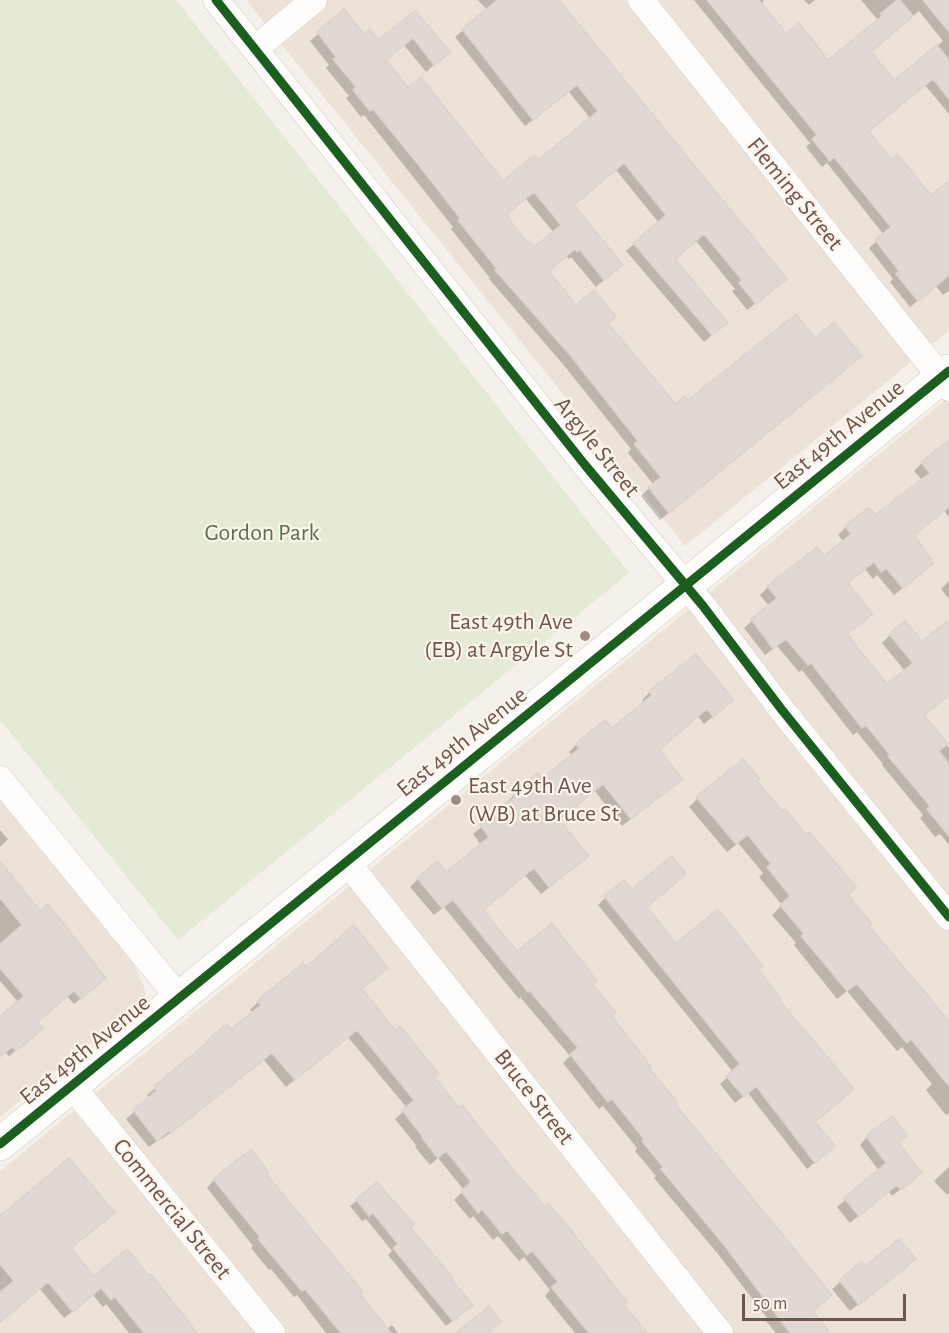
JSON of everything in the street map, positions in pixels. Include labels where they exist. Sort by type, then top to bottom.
[{"type":"street","name":"Argyle Street","points":[[216,0],[585,465],[685,585],[782,710],[949,917]]},
{"type":"street","points":[[255,49],[314,0]]},
{"type":"street","name":"Fleming Street","points":[[641,0],[946,379]]},
{"type":"street","name":"East 49th Avenue","points":[[0,1144],[685,585],[946,379]]},
{"type":"street","points":[[0,779],[179,998]]},
{"type":"street","name":"Bruce Street","points":[[346,862],[720,1333]]},
{"type":"street","name":"Commercial Street","points":[[72,1086],[272,1333]]},
{"type":"shaded area","points":[[246,0],[949,0],[949,331],[685,546]]},
{"type":"shaded area","points":[[949,397],[949,1333],[0,1333],[0,1171]]},
{"type":"shaded area","points":[[0,796],[134,964],[146,992],[140,1003],[0,1117]]},
{"type":"green space","name":"Gordon Park","points":[[0,0],[176,0],[629,573],[178,940],[0,720]]},
{"type":"building","points":[[497,0],[559,0],[787,279],[756,304],[739,283],[742,280],[704,234],[675,259],[728,323],[712,335],[633,243],[666,215],[624,163],[574,205],[623,265],[604,280],[580,250],[577,252],[575,249],[549,271],[576,305],[594,290],[616,317],[608,324],[676,404],[685,396],[688,400],[796,314],[815,338],[834,322],[862,356],[669,513],[648,487],[661,477],[634,444],[638,441],[570,355],[495,270],[497,269],[458,220],[460,218],[417,163],[373,109],[370,111],[353,90],[356,87],[333,59],[336,57],[317,32],[344,9],[364,34],[370,29],[378,40],[415,11],[451,52],[434,65],[413,38],[386,60],[408,87],[421,77],[503,181],[534,155],[538,160],[598,111],[577,85],[533,120],[462,29]],"holes":[[[534,192],[561,225],[534,247],[530,242],[528,244],[506,215]]]},
{"type":"building","points":[[707,0],[759,0],[786,33],[799,23],[828,60],[882,16],[880,14],[900,0],[913,16],[871,52],[894,80],[937,45],[949,60],[949,99],[933,79],[869,131],[891,159],[897,154],[931,195],[949,181],[949,275],[918,301],[896,274],[899,271],[875,240],[891,227],[834,157],[830,161],[812,139],[817,135]]},
{"type":"building","points":[[923,0],[949,0],[949,32]]},
{"type":"building","points":[[949,440],[949,507],[914,535],[934,563],[903,588],[886,568],[881,572],[874,562],[848,583],[873,614],[847,634],[887,684],[913,663],[889,634],[905,621],[922,641],[949,620],[949,695],[924,715],[948,744],[939,751],[949,764],[949,836],[927,809],[930,806],[888,756],[890,755],[866,725],[862,728],[811,663],[808,665],[786,639],[773,649],[751,619],[777,598],[767,586],[817,547],[824,556],[851,534],[845,526],[869,507],[875,515],[930,473],[921,462]]},
{"type":"building","points":[[696,654],[734,700],[713,717],[707,709],[659,750],[683,779],[631,819],[603,784],[559,820],[589,856],[549,887],[534,868],[483,910],[517,951],[552,923],[597,981],[593,985],[616,1013],[612,1016],[651,1067],[649,1068],[678,1103],[676,1105],[832,1295],[813,1311],[830,1333],[790,1333],[725,1246],[661,1169],[663,1167],[642,1141],[644,1139],[612,1099],[608,1102],[570,1054],[578,1048],[529,990],[528,992],[453,900],[442,908],[417,878],[437,861],[446,872],[489,837],[480,825],[515,797],[512,795],[538,773],[542,778],[580,748],[576,743],[605,720],[612,728],[652,695],[649,691]]},
{"type":"building","points":[[743,759],[760,779],[757,781],[782,811],[785,809],[806,835],[809,832],[857,888],[848,895],[872,924],[869,926],[949,1021],[949,1086],[911,1039],[907,1043],[857,984],[847,991],[801,936],[804,934],[780,905],[790,896],[767,867],[771,864],[748,835],[736,844],[696,797]]},
{"type":"building","points":[[672,856],[686,874],[647,907],[676,943],[718,909],[763,966],[758,970],[781,999],[779,1000],[854,1089],[815,1122],[835,1146],[815,1163],[756,1086],[744,1097],[726,1076],[740,1064],[604,896],[624,880],[632,889]]},
{"type":"building","points":[[0,861],[40,911],[48,904],[106,978],[81,999],[74,991],[37,1022],[43,1029],[16,1051],[12,1047],[0,1057],[0,1016],[24,996],[0,968],[0,944],[22,925],[0,898]]},
{"type":"building","points":[[354,925],[388,968],[362,989],[395,1030],[400,1026],[439,1074],[435,1078],[459,1108],[462,1105],[523,1182],[544,1206],[548,1203],[570,1229],[627,1302],[624,1305],[647,1333],[589,1333],[551,1287],[558,1282],[532,1251],[527,1255],[507,1230],[502,1234],[482,1209],[478,1213],[461,1191],[471,1182],[446,1151],[438,1158],[422,1138],[402,1110],[414,1100],[357,1030],[295,1080],[272,1053],[171,1133],[169,1131],[157,1141],[133,1110],[157,1090],[154,1086],[208,1042],[207,1040],[227,1024],[231,1029],[261,1005],[257,1001],[303,963],[306,967]]},
{"type":"building","points":[[892,1116],[907,1136],[898,1143],[922,1173],[901,1190],[897,1185],[859,1216],[844,1198],[886,1163],[866,1136]]},
{"type":"building","points":[[251,1149],[269,1173],[267,1175],[363,1292],[360,1294],[391,1333],[341,1333],[305,1289],[302,1291],[258,1239],[260,1237],[213,1179]]},
{"type":"building","points":[[69,1158],[115,1213],[71,1248],[94,1276],[127,1249],[149,1276],[151,1274],[197,1333],[144,1333],[115,1297],[111,1300],[101,1288],[73,1312],[48,1282],[0,1322],[0,1292],[14,1281],[0,1264],[0,1216]]},
{"type":"building","points":[[377,1182],[414,1224],[410,1227],[473,1305],[453,1321],[393,1248],[398,1244],[373,1213],[369,1216],[356,1199]]},
{"type":"building","points":[[899,1239],[916,1259],[859,1305],[839,1280],[862,1261],[866,1265]]},
{"type":"building","points":[[489,1306],[501,1322],[488,1333],[456,1333]]},
{"type":"cycle path","points":[[216,0],[585,465],[703,606],[782,710],[949,917]]},
{"type":"cycle path","points":[[0,1144],[949,371]]},
{"type":"place","name":"East 49th Ave (EB) at Argyle St","points":[[585,636]]},
{"type":"place","name":"East 49th Ave (WB) at Bruce St","points":[[456,800]]}]
